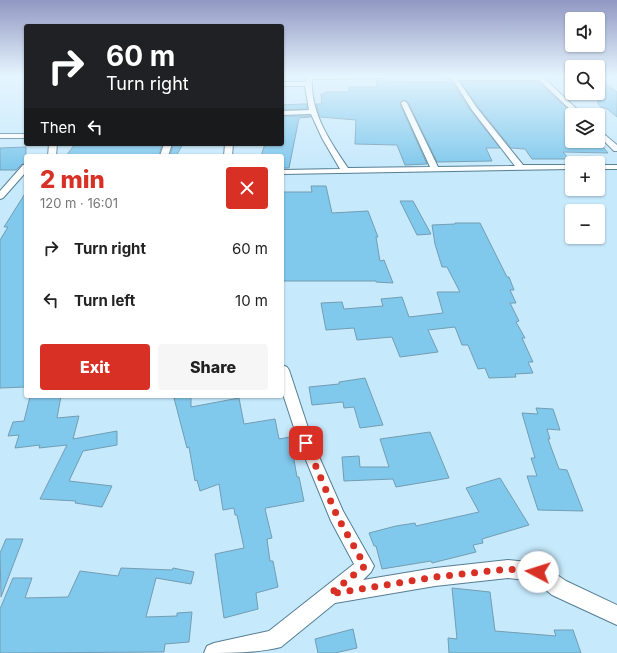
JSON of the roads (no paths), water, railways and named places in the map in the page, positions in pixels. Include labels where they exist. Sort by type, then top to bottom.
[{"type":"street","points":[[313,106],[314,112],[331,148],[346,171]]},
{"type":"street","points":[[405,106],[416,133],[435,170]]},
{"type":"street","points":[[472,106],[521,168]]},
{"type":"street","points":[[284,113],[314,112]]},
{"type":"street","points":[[0,136],[24,136]]},
{"type":"street","points":[[605,138],[617,149]]},
{"type":"street","points":[[284,172],[565,167]]},
{"type":"street","points":[[605,167],[617,167]]},
{"type":"street","points":[[0,196],[24,169]]},
{"type":"street","points":[[214,653],[274,640],[365,566],[337,516],[306,443],[284,376]]},
{"type":"street","points":[[330,594],[435,577],[508,569],[538,572],[559,588],[617,615]]}]
